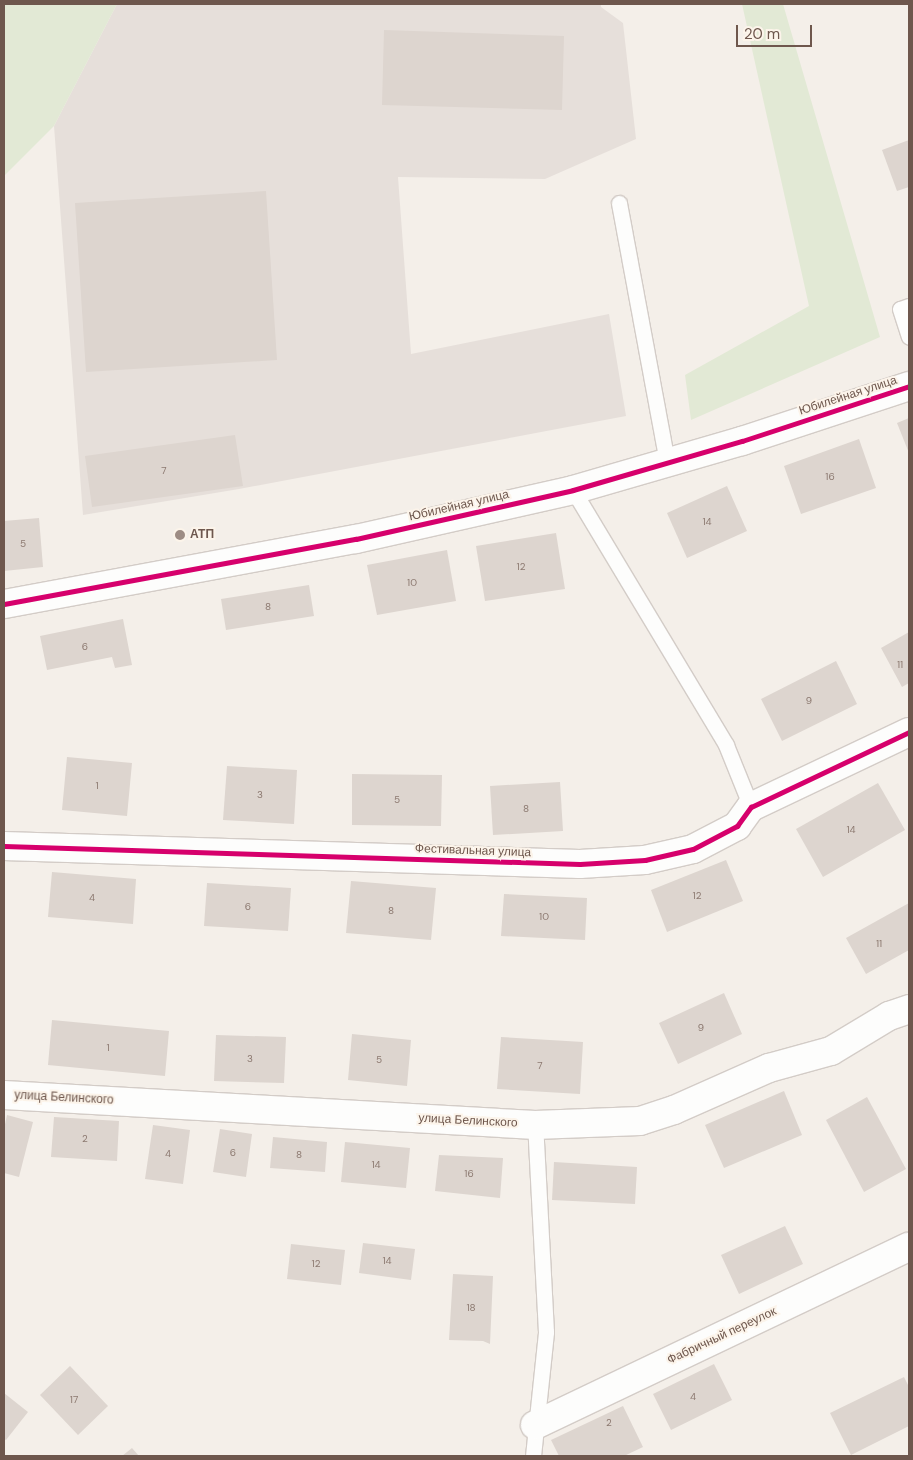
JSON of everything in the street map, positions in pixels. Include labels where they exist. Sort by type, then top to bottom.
[{"type":"street","name":"Юбилейная улица","points":[[4,604],[356,539],[573,490],[667,463],[909,386]]},
{"type":"street","name":"Фестивальная улица","points":[[4,846],[580,864],[645,860],[693,849],[737,826],[752,807],[909,732]]},
{"type":"street","name":"улица Белинского","points":[[4,1095],[535,1124],[640,1122],[674,1110],[769,1068],[831,1051],[889,1016],[909,1009]]},
{"type":"street","name":"Фабричный переулок","points":[[535,1425],[909,1248]]},
{"type":"lane","points":[[619,203],[667,463]]},
{"type":"lane","points":[[909,306],[900,309],[909,337]]},
{"type":"lane","points":[[573,490],[726,745],[752,807]]},
{"type":"lane","points":[[533,1456],[546,1332],[535,1124]]},
{"type":"shaded area","points":[[117,4],[601,4],[601,7],[623,23],[636,139],[545,179],[398,177],[411,354],[609,314],[626,416],[239,489],[83,515],[54,126]]},
{"type":"green space","points":[[4,4],[117,4],[54,126],[4,176]]},
{"type":"green space","points":[[742,4],[783,4],[880,337],[691,420],[685,375],[809,306]]},
{"type":"building","points":[[384,30],[564,36],[562,110],[382,105]]},
{"type":"building","points":[[909,140],[909,187],[897,191],[882,150]]},
{"type":"building","points":[[266,191],[277,360],[86,372],[75,203]]},
{"type":"building","points":[[909,418],[909,453],[897,423]]},
{"type":"building","points":[[235,435],[243,486],[92,507],[85,456]]},
{"type":"building","points":[[859,439],[876,488],[801,514],[784,466]]},
{"type":"building","points":[[727,486],[747,531],[687,558],[667,513]]},
{"type":"building","points":[[39,518],[43,567],[4,571],[4,521]]},
{"type":"building","points":[[556,533],[565,589],[485,601],[476,546]]},
{"type":"building","points":[[447,550],[456,601],[377,615],[367,565]]},
{"type":"building","points":[[309,585],[314,616],[226,630],[221,599]]},
{"type":"building","points":[[123,619],[132,665],[115,668],[112,657],[47,670],[40,636]]},
{"type":"building","points":[[909,632],[909,683],[902,687],[881,648]]},
{"type":"building","points":[[836,661],[857,704],[782,741],[761,699]]},
{"type":"building","points":[[67,757],[132,763],[127,816],[62,810]]},
{"type":"building","points":[[227,766],[297,770],[294,824],[223,820]]},
{"type":"building","points":[[352,774],[442,775],[441,826],[352,825]]},
{"type":"building","points":[[560,782],[563,831],[493,835],[490,786]]},
{"type":"building","points":[[878,783],[905,830],[823,877],[796,829]]},
{"type":"building","points":[[726,860],[743,901],[667,932],[651,890]]},
{"type":"building","points":[[52,872],[136,879],[133,924],[48,917]]},
{"type":"building","points":[[351,881],[436,888],[431,940],[346,933]]},
{"type":"building","points":[[207,883],[291,888],[288,931],[204,926]]},
{"type":"building","points":[[504,894],[587,898],[585,940],[501,936]]},
{"type":"building","points":[[909,903],[909,950],[866,974],[846,938]]},
{"type":"building","points":[[724,993],[742,1034],[678,1064],[659,1023]]},
{"type":"building","points":[[52,1020],[169,1031],[165,1076],[48,1065]]},
{"type":"building","points":[[352,1034],[411,1040],[407,1086],[348,1080]]},
{"type":"building","points":[[216,1035],[286,1037],[284,1083],[214,1081]]},
{"type":"building","points":[[501,1037],[583,1042],[580,1094],[497,1089]]},
{"type":"building","points":[[784,1091],[802,1135],[724,1168],[705,1125]]},
{"type":"building","points":[[867,1097],[906,1169],[864,1192],[826,1120]]},
{"type":"building","points":[[7,1115],[33,1122],[19,1177],[4,1173],[4,1129]]},
{"type":"building","points":[[54,1117],[119,1121],[117,1161],[51,1157]]},
{"type":"building","points":[[153,1125],[190,1130],[183,1184],[145,1179]]},
{"type":"building","points":[[220,1129],[252,1134],[246,1177],[213,1172]]},
{"type":"building","points":[[273,1137],[327,1142],[325,1172],[270,1168]]},
{"type":"building","points":[[345,1142],[410,1148],[406,1188],[341,1182]]},
{"type":"building","points":[[439,1155],[503,1158],[500,1198],[435,1191]]},
{"type":"building","points":[[554,1162],[637,1167],[635,1204],[552,1200]]},
{"type":"building","points":[[785,1226],[803,1264],[739,1294],[721,1255]]},
{"type":"building","points":[[363,1243],[415,1249],[411,1280],[359,1273]]},
{"type":"building","points":[[291,1244],[345,1250],[341,1285],[287,1279]]},
{"type":"building","points":[[453,1274],[493,1276],[490,1344],[483,1341],[449,1340]]},
{"type":"building","points":[[714,1364],[732,1400],[671,1430],[653,1394]]},
{"type":"building","points":[[70,1366],[108,1406],[78,1435],[40,1395]]},
{"type":"building","points":[[904,1377],[909,1387],[909,1426],[851,1455],[830,1413]]},
{"type":"building","points":[[4,1393],[28,1412],[6,1440],[4,1439]]},
{"type":"building","points":[[623,1406],[643,1447],[624,1456],[559,1456],[551,1440]]},
{"type":"building","points":[[132,1448],[139,1456],[122,1456]]},
{"type":"cycle path","points":[[4,604],[356,539],[573,490],[742,441],[909,386]]},
{"type":"cycle path","points":[[4,846],[580,864],[645,860],[693,849],[737,826],[751,807],[909,732]]},
{"type":"place","name":"АТП","points":[[180,535]]}]
